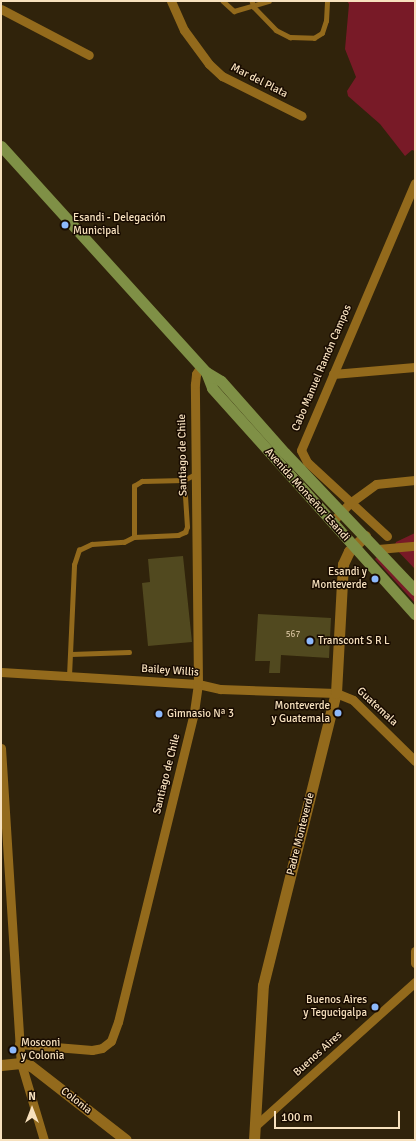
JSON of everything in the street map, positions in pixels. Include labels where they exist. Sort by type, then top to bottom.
[{"type":"main road","name":"Avenida Monseñor Esandi","points":[[1,146],[204,369],[221,381],[285,453],[378,549],[415,590]]},
{"type":"main road","name":"Avenida Monseñor Esandi","points":[[204,369],[212,388],[415,614]]},
{"type":"street","name":"Mar del Plata","points":[[171,1],[175,14],[188,36],[222,76],[302,116]]},
{"type":"street","points":[[1,9],[89,55]]},
{"type":"street","name":"Cabo Manuel Ramón Campos","points":[[387,536],[307,462],[301,453],[333,374],[415,183]]},
{"type":"street","points":[[333,374],[415,367]]},
{"type":"street","name":"Santiago de Chile","points":[[19,1044],[92,1050],[102,1048],[111,1041],[194,712],[198,684],[195,378],[204,369]]},
{"type":"street","points":[[332,522],[350,503],[376,484],[415,480]]},
{"type":"street","name":"Padre Monteverde","points":[[254,1140],[264,985],[336,693],[343,564],[354,547],[365,536]]},
{"type":"street","points":[[378,549],[415,546]]},
{"type":"street","name":"Bailey Willis","points":[[1,672],[198,684],[220,689],[336,693]]},
{"type":"street","name":"Guatemala","points":[[336,693],[353,700],[415,761]]},
{"type":"street","points":[[1,748],[4,851],[21,1063],[44,1140]]},
{"type":"street","points":[[415,951],[415,963]]},
{"type":"street","name":"Buenos Aires","points":[[254,1128],[415,982]]},
{"type":"street","points":[[1,1065],[21,1063]]},
{"type":"street","name":"Colonia","points":[[21,1063],[31,1066],[126,1140]]},
{"type":"lane","points":[[223,1],[234,11],[254,7],[269,1]]},
{"type":"lane","points":[[252,1],[254,7],[276,30],[290,37],[314,38],[322,33],[326,21],[327,1]]},
{"type":"lane","points":[[134,537],[134,486],[142,481],[184,480],[196,474]]},
{"type":"lane","points":[[69,676],[76,555],[84,546],[116,544],[134,537],[178,535],[184,532],[187,527],[184,480]]},
{"type":"lane","points":[[71,654],[129,652]]},
{"type":"shaded area","points":[[347,1],[415,1],[415,151],[412,150],[405,156],[380,124],[348,96],[347,91],[356,77],[345,49],[349,4]]},
{"type":"shaded area","points":[[415,533],[415,569],[394,547],[396,542]]},
{"type":"shaded area","points":[[379,555],[415,596],[415,603],[375,559]]},
{"type":"building","points":[[183,556],[192,642],[148,646],[142,583],[150,582],[148,559]]},
{"type":"building","points":[[258,614],[331,618],[329,658],[281,655],[280,673],[269,673],[270,661],[255,661]]},
{"type":"place","name":"Esandi - Delegación Municipal","points":[[65,225]]},
{"type":"place","name":"Esandi y Monteverde","points":[[375,579]]},
{"type":"place","name":"Transcont S R L","points":[[310,641]]},
{"type":"place","name":"Monteverde y Guatemala","points":[[338,713]]},
{"type":"place","name":"Gimnasio Nª 3","points":[[159,714]]},
{"type":"place","name":"Buenos Aires y Tegucigalpa","points":[[375,1007]]},
{"type":"place","name":"Mosconi y Colonia","points":[[13,1050]]}]
